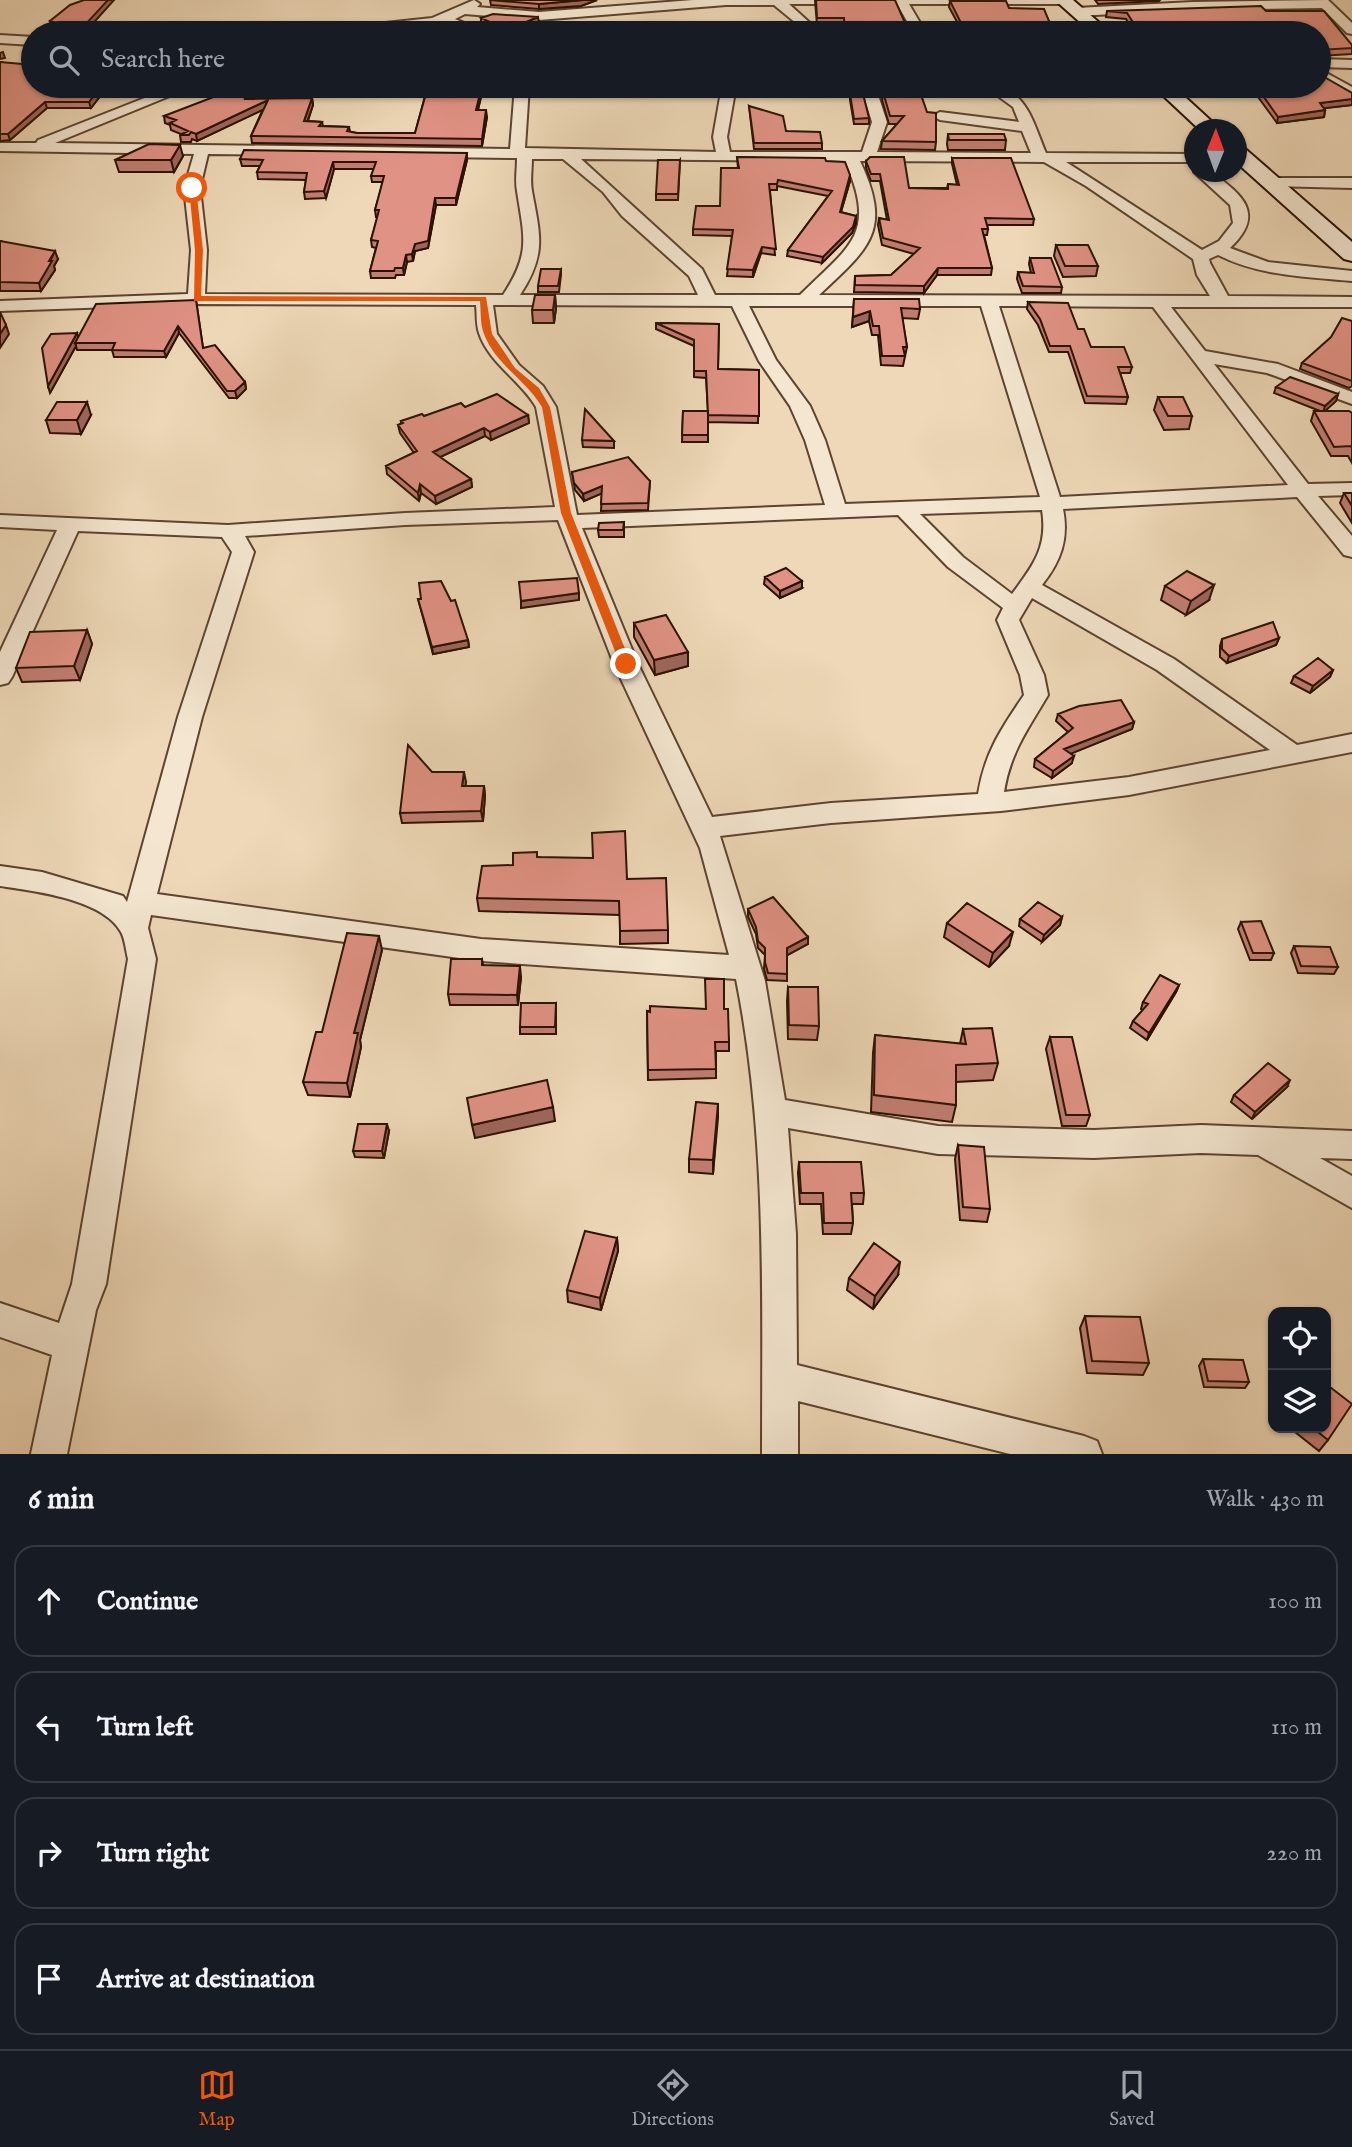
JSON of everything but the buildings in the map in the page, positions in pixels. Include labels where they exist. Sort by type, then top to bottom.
[{"type":"main road","points":[[1070,6],[1088,21]]},
{"type":"main road","points":[[1176,98],[1200,119]]},
{"type":"main road","points":[[1247,163],[1352,254]]},
{"type":"street","points":[[431,21],[441,19],[480,0]]},
{"type":"street","points":[[462,10],[539,16],[673,4],[772,1],[901,1],[1070,6],[1323,2],[1352,30]]},
{"type":"street","points":[[772,1],[799,21]]},
{"type":"street","points":[[901,1],[913,21]]},
{"type":"street","points":[[441,19],[447,21]]},
{"type":"street","points":[[0,39],[21,40]]},
{"type":"street","points":[[1331,63],[1352,64]]},
{"type":"street","points":[[1331,80],[1352,93]]},
{"type":"street","points":[[10,161],[35,148],[158,98]]},
{"type":"street","points":[[522,98],[521,152],[524,190],[530,210],[532,252],[523,278],[496,299],[488,334],[512,369],[536,390],[546,407],[568,518],[626,664],[713,848],[747,968],[771,1111],[779,1234],[780,1454]]},
{"type":"street","points":[[724,156],[720,137],[727,98]]},
{"type":"street","points":[[805,300],[841,265],[864,234],[869,208],[859,157],[881,127],[879,110],[874,98]]},
{"type":"street","points":[[1009,98],[1019,105],[1044,157],[1091,183],[1200,257]]},
{"type":"street","points":[[940,116],[1030,128]]},
{"type":"street","points":[[0,147],[1184,160]]},
{"type":"street","points":[[197,299],[199,250],[192,188],[202,150]]},
{"type":"street","points":[[565,153],[608,189],[628,213],[696,273],[706,291],[707,300]]},
{"type":"street","points":[[1200,257],[1233,237],[1241,224],[1239,204],[1215,182]]},
{"type":"street","points":[[1272,183],[1352,183]]},
{"type":"street","points":[[1218,248],[1236,258],[1260,266],[1352,276]]},
{"type":"street","points":[[1200,257],[1210,284],[1222,301]]},
{"type":"street","points":[[0,306],[197,299],[1352,302]]},
{"type":"street","points":[[738,300],[768,361],[800,406],[819,452],[837,510]]},
{"type":"street","points":[[988,301],[1051,503],[1056,532],[1054,546],[1044,571],[1021,596],[1008,620],[1032,675],[1036,695],[995,766],[989,803]]},
{"type":"street","points":[[1158,301],[1260,438],[1352,550]]},
{"type":"street","points":[[1200,356],[1271,368],[1352,398]]},
{"type":"street","points":[[0,521],[228,531],[405,519],[905,510],[1159,499],[1302,489],[1352,489]]},
{"type":"street","points":[[905,510],[947,556],[975,581],[1086,616],[1178,671],[1294,755]]},
{"type":"street","points":[[0,677],[70,525]]},
{"type":"street","points":[[49,1454],[79,1310],[89,1284],[136,1004],[142,959],[137,916],[190,717],[243,552],[242,546],[228,531]]},
{"type":"street","points":[[704,828],[831,813],[989,803],[1129,786],[1352,743]]},
{"type":"street","points":[[0,876],[42,883],[113,904],[137,916],[481,950],[747,968]]},
{"type":"street","points":[[771,1111],[938,1140],[1094,1144],[1201,1139],[1352,1146]]},
{"type":"street","points":[[1263,1142],[1352,1193]]},
{"type":"street","points":[[0,1320],[72,1345]]},
{"type":"street","points":[[781,1379],[1084,1454]]},
{"type":"route","points":[[192,188],[199,250],[197,299],[484,298],[488,334],[512,369],[536,390],[546,407],[566,513],[626,664]]}]
